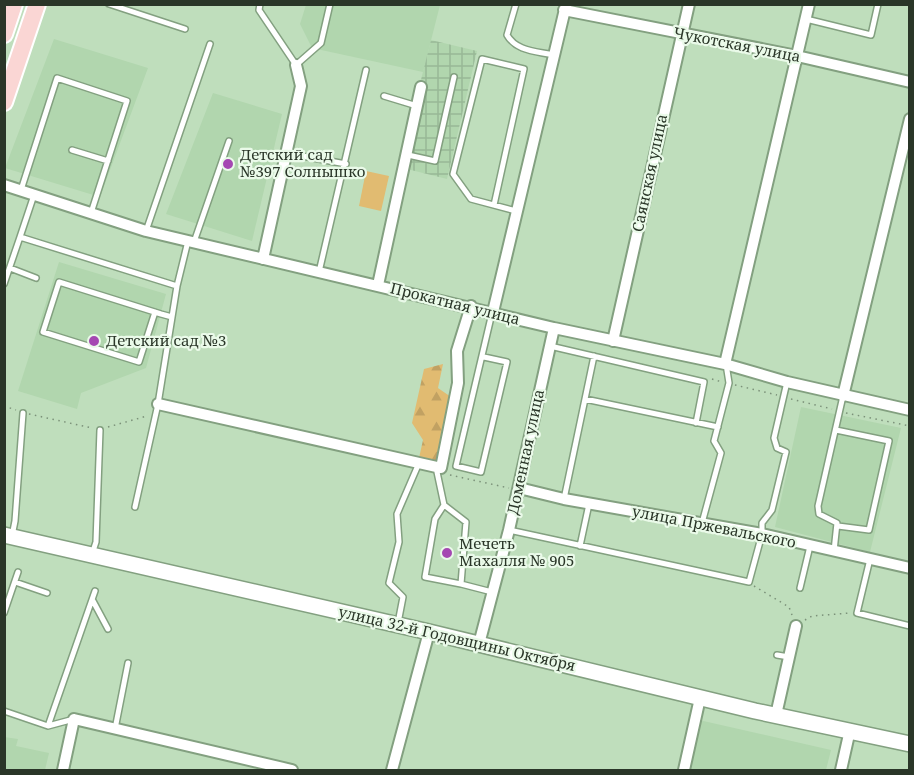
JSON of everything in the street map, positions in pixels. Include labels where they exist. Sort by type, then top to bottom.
[{"type":"main road","points":[[4,34],[15,4]]},
{"type":"main road","points":[[4,102],[37,4]]},
{"type":"main road","name":"улица 32-й Годовщины Октября","points":[[8,536],[429,632],[700,698],[909,744]]},
{"type":"street","name":"Саянская улица","points":[[613,341],[688,4]]},
{"type":"street","points":[[726,364],[809,4]]},
{"type":"street","points":[[492,312],[518,212],[565,7]]},
{"type":"street","name":"Чукотская улица","points":[[565,7],[909,82]]},
{"type":"street","points":[[263,259],[301,86],[296,65]]},
{"type":"street","points":[[378,285],[421,87]]},
{"type":"street","points":[[843,396],[909,118]]},
{"type":"street","name":"Прокатная улица","points":[[4,185],[146,231],[471,306],[554,328],[726,364],[787,382],[909,410]]},
{"type":"street","points":[[157,409],[419,463],[439,470],[458,383],[457,351],[471,306]]},
{"type":"street","name":"Доменная улица","points":[[478,644],[509,530],[554,328]]},
{"type":"street","name":"улица Пржевальского","points":[[518,489],[589,504],[762,534],[909,568]]},
{"type":"street","points":[[776,715],[796,626]]},
{"type":"street","points":[[392,771],[429,632]]},
{"type":"street","points":[[684,771],[700,698]]},
{"type":"street","points":[[63,771],[74,719],[292,771]]},
{"type":"street","points":[[841,771],[850,730]]},
{"type":"lane","points":[[109,4],[185,29]]},
{"type":"lane","points":[[260,4],[259,10],[296,65],[321,43],[330,4]]},
{"type":"lane","points":[[516,4],[507,35],[510,41],[516,47],[553,55]]},
{"type":"lane","points":[[806,19],[871,35],[878,4]]},
{"type":"lane","points":[[146,231],[210,44]]},
{"type":"lane","points":[[494,205],[524,69],[482,58],[453,174],[471,198],[494,205],[518,212]]},
{"type":"lane","points":[[320,272],[366,70]]},
{"type":"lane","points":[[408,155],[435,161],[454,77]]},
{"type":"lane","points":[[21,190],[57,78],[128,101],[91,213]]},
{"type":"lane","points":[[384,96],[417,106]]},
{"type":"lane","points":[[135,507],[157,409],[177,286],[229,141]]},
{"type":"lane","points":[[72,150],[108,160]]},
{"type":"lane","points":[[286,153],[346,164]]},
{"type":"lane","points":[[4,284],[34,194]]},
{"type":"lane","points":[[20,237],[177,286]]},
{"type":"lane","points":[[10,268],[36,278]]},
{"type":"lane","points":[[155,312],[139,362],[43,332],[59,282],[155,312],[171,317]]},
{"type":"lane","points":[[484,357],[507,362],[481,472],[456,466],[484,357],[492,312]]},
{"type":"lane","points":[[549,346],[704,382],[696,423]]},
{"type":"lane","points":[[564,499],[594,356]]},
{"type":"lane","points":[[701,524],[721,453],[714,441],[729,383],[726,364]]},
{"type":"lane","points":[[509,530],[749,582],[762,534],[762,523],[772,510],[786,452],[777,448],[774,438],[787,382]]},
{"type":"lane","points":[[834,552],[837,522],[819,514],[818,506],[843,396]]},
{"type":"lane","points":[[585,399],[718,427]]},
{"type":"lane","points":[[8,536],[15,521],[22,413]]},
{"type":"lane","points":[[92,555],[96,542],[100,430]]},
{"type":"lane","points":[[836,430],[889,441],[869,530],[838,526]]},
{"type":"lane","points":[[398,625],[403,597],[389,583],[399,542],[397,514],[419,463]]},
{"type":"lane","points":[[439,470],[444,505],[435,519],[425,577],[492,592]]},
{"type":"lane","points":[[580,546],[589,504]]},
{"type":"lane","points":[[444,505],[466,522],[460,584]]},
{"type":"lane","points":[[800,588],[810,546]]},
{"type":"lane","points":[[870,560],[857,613],[909,626]]},
{"type":"lane","points":[[4,613],[18,572]]},
{"type":"lane","points":[[15,582],[47,593]]},
{"type":"lane","points":[[48,726],[95,591]]},
{"type":"lane","points":[[93,601],[108,629]]},
{"type":"lane","points":[[777,655],[789,657]]},
{"type":"lane","points":[[115,729],[128,663]]},
{"type":"lane","points":[[4,711],[48,726],[74,719]]},
{"type":"path","points":[[4,406],[22,413],[100,430],[157,409]]},
{"type":"path","points":[[439,470],[518,489]]},
{"type":"path","points":[[749,582],[789,607],[796,626],[812,616],[857,613]]},
{"type":"shaded area","points":[[306,5],[440,5],[423,72],[312,48],[300,24]]},
{"type":"shaded area","points":[[54,39],[148,68],[100,197],[5,168]]},
{"type":"shaded area","points":[[431,40],[477,51],[447,179],[399,167]]},
{"type":"shaded area","name":"Детский сад №397 Солнышко","points":[[213,93],[282,114],[252,241],[166,214]]},
{"type":"shaded area","name":"Детский сад №3","points":[[59,262],[166,294],[146,368],[81,393],[77,409],[18,391]]},
{"type":"shaded area","points":[[801,407],[901,428],[870,552],[775,527]]},
{"type":"shaded area","points":[[699,720],[831,750],[826,770],[687,770]]},
{"type":"shaded area","points":[[4,737],[18,739],[16,746],[49,753],[45,770],[5,770]]},
{"type":"green space","points":[[366,171],[389,176],[381,211],[359,206]]},
{"type":"green space","points":[[443,364],[438,388],[451,397],[437,461],[419,458],[423,440],[412,423],[424,369]]},
{"type":"place","name":"Детский сад №397 Солнышко","points":[[228,164]]},
{"type":"place","name":"Детский сад №3","points":[[94,341]]},
{"type":"place","name":"Мечеть Махалля № 905","points":[[447,553]]}]
